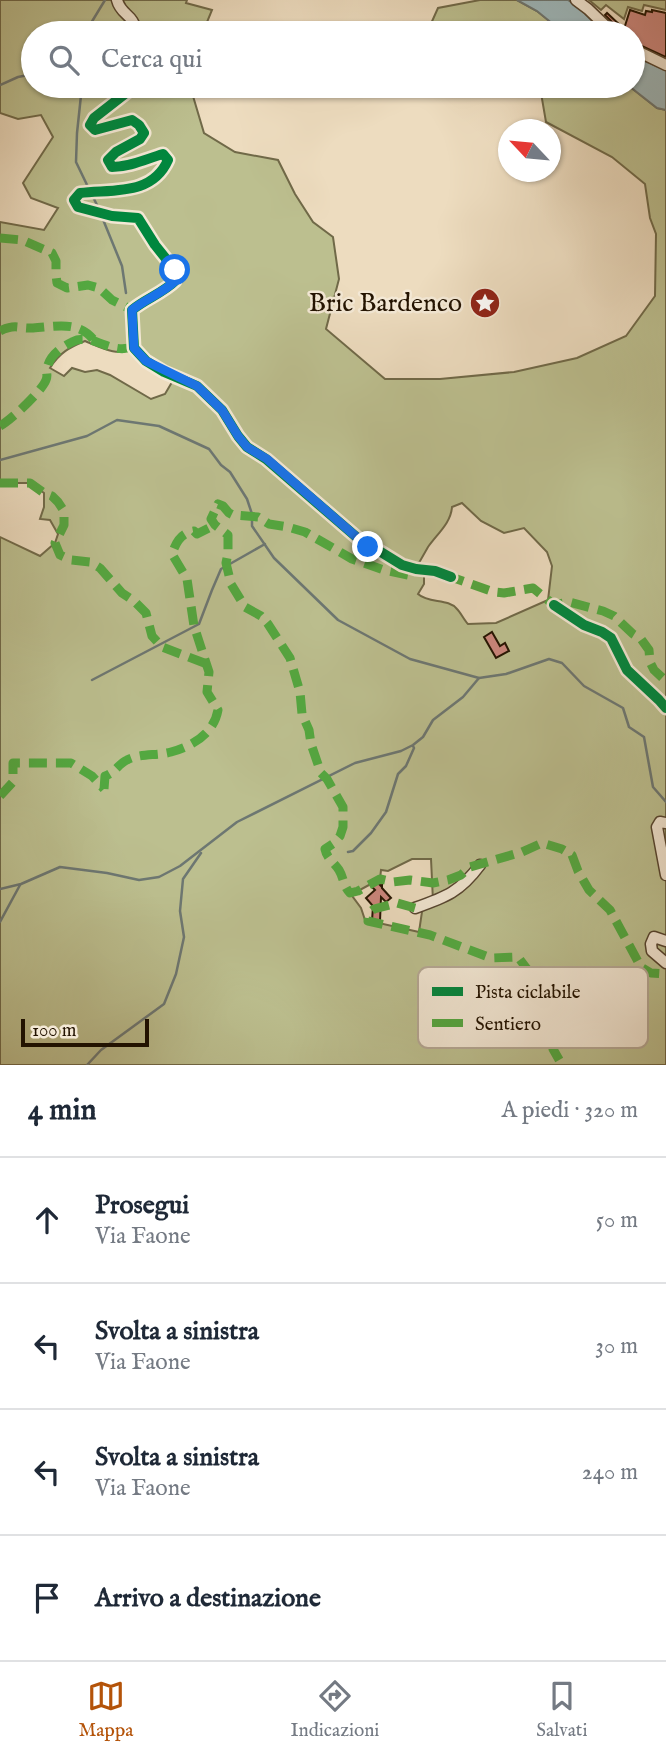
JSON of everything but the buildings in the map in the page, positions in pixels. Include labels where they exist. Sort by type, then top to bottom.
[{"type":"street","points":[[117,0],[117,5],[133,21]]},
{"type":"street","points":[[576,0],[600,21]]},
{"type":"street","points":[[645,55],[666,65]]},
{"type":"street","points":[[120,98],[94,118],[90,125],[95,130],[132,120],[145,133],[141,139],[116,152],[108,160],[112,167],[141,162],[163,154],[168,160],[159,175],[148,183],[133,189],[80,193],[74,200],[78,207],[86,210],[138,218],[175,270],[175,281],[170,286],[132,310],[134,348],[146,361],[197,386],[222,410],[247,447],[267,459],[368,547],[402,565],[452,577]]},
{"type":"street","points":[[554,605],[584,625],[611,638],[627,670],[666,708]]},
{"type":"street","points":[[666,823],[660,822],[657,827],[666,875]]},
{"type":"street","points":[[415,908],[445,898],[456,891],[480,865]]},
{"type":"street","points":[[666,941],[654,937],[651,944],[652,951],[666,963]]},
{"type":"green space","points":[[0,0],[187,0],[186,3],[212,10],[207,21],[21,21],[21,98],[194,98],[204,133],[235,152],[278,160],[313,222],[333,237],[339,279],[326,329],[385,379],[440,379],[514,372],[577,358],[626,336],[655,296],[656,234],[650,218],[645,184],[612,157],[561,130],[561,119],[545,119],[542,98],[644,98],[657,108],[666,110],[666,1065],[0,1065],[0,537],[40,556],[55,543],[58,534],[50,520],[40,519],[44,507],[44,493],[30,483],[0,483],[0,222],[44,230],[58,208],[31,198],[23,183],[53,137],[41,115],[18,119],[0,113]],"holes":[[[85,341],[116,352],[134,348],[175,377],[165,394],[151,399],[97,370],[85,372],[72,368],[64,376],[50,368],[65,351]],[[462,503],[481,521],[504,533],[524,528],[547,552],[552,566],[548,600],[496,623],[468,624],[453,606],[418,594],[424,584],[424,576],[416,568],[446,523],[452,507]],[[412,859],[431,859],[433,901],[423,905],[419,932],[365,920],[361,908],[350,893],[380,879],[381,870],[388,871]]]},
{"type":"green space","points":[[480,0],[517,0],[549,21],[432,21],[438,8]]},
{"type":"green space","points":[[589,0],[666,0],[666,10],[644,5],[642,11],[628,7],[624,19],[606,5],[601,10]]},
{"type":"water","points":[[517,0],[568,0],[592,21],[549,21]]},
{"type":"water","points":[[645,61],[666,70],[666,110],[657,108],[644,98]]},
{"type":"waterway","points":[[92,21],[105,0]]},
{"type":"waterway","points":[[0,85],[21,76]]},
{"type":"waterway","points":[[81,98],[76,162],[89,189]]},
{"type":"waterway","points":[[92,195],[100,211]]},
{"type":"waterway","points":[[102,217],[122,266],[126,293]]},
{"type":"waterway","points":[[0,460],[87,436],[117,420],[159,426],[209,449],[230,472],[247,499],[252,514],[252,526],[274,558],[338,620],[410,659],[479,678],[506,674],[549,659],[562,663],[584,686],[623,708],[629,727],[644,737],[653,787],[666,802]]},
{"type":"waterway","points":[[92,680],[199,624],[221,569],[265,544]]},
{"type":"waterway","points":[[0,889],[21,884],[60,867],[139,880],[159,877],[180,866],[237,822],[355,763],[401,751],[413,745],[423,737],[433,720],[463,697],[479,678]]},
{"type":"waterway","points":[[348,852],[353,851],[371,833],[386,812],[398,774],[406,766],[413,746]]},
{"type":"waterway","points":[[87,1065],[101,1050],[164,1004],[176,974],[184,937],[180,911],[183,879],[201,853]]},
{"type":"waterway","points":[[0,922],[20,885]]},
{"type":"marked path","points":[[0,238],[22,240],[52,253],[56,261],[57,283],[67,288],[88,285],[99,288],[112,300],[132,310]]},
{"type":"marked path","points":[[0,331],[14,327],[65,326],[80,329],[93,339]]},
{"type":"marked path","points":[[0,426],[39,391],[47,379],[50,360],[68,344],[80,339],[118,348],[134,346]]},
{"type":"marked path","points":[[0,483],[30,483],[52,496],[64,511],[64,525],[55,543],[60,555],[71,560],[90,562],[100,568],[122,593],[146,613],[152,636],[162,647],[207,664]]},
{"type":"marked path","points":[[408,575],[352,559],[305,532],[269,524],[258,517],[233,515],[218,504],[211,519],[228,535],[226,563],[231,584],[245,607],[261,616],[268,624],[290,658],[300,692],[302,714],[321,773],[343,807],[340,836],[325,849],[348,890],[350,893],[358,891],[380,879],[433,883],[448,880],[461,875],[470,867],[522,852],[542,843],[572,855],[589,890],[610,910],[641,967]]},
{"type":"marked path","points":[[104,789],[105,776],[124,762],[137,756],[166,753],[187,746],[207,732],[216,718],[218,710],[207,692],[209,672],[194,626],[187,579],[172,554],[182,536],[194,531],[197,534],[215,525]]},
{"type":"marked path","points":[[446,577],[494,592],[533,588],[554,605],[569,602],[614,616],[641,639],[649,650],[654,670],[666,681]]},
{"type":"marked path","points":[[0,796],[13,782],[13,763],[71,763],[92,776],[104,789]]},
{"type":"marked path","points":[[415,908],[397,903],[374,909],[369,913],[368,921],[430,935],[491,958],[518,957],[526,967]]},
{"type":"marked path","points":[[648,971],[666,974]]},
{"type":"marked path","points":[[553,1048],[562,1065]]},
{"type":"cycle path","points":[[120,98],[94,118],[90,125],[95,130],[132,120],[144,133],[140,139],[116,152],[108,160],[112,167],[163,154],[168,160],[161,172],[142,185],[80,193],[74,200],[78,207],[112,216],[138,218],[175,270],[175,281],[132,310],[134,348],[146,361],[164,372],[197,386],[222,410],[247,447],[266,459],[368,547],[402,565],[451,577]]},
{"type":"cycle path","points":[[554,605],[584,625],[611,638],[627,670],[666,708]]},
{"type":"place","name":"Bric Bardenco","points":[[485,303]]},
{"type":"route","points":[[175,270],[175,281],[170,286],[132,310],[134,348],[146,361],[164,372],[197,386],[222,410],[247,447],[267,459],[368,547]]}]
